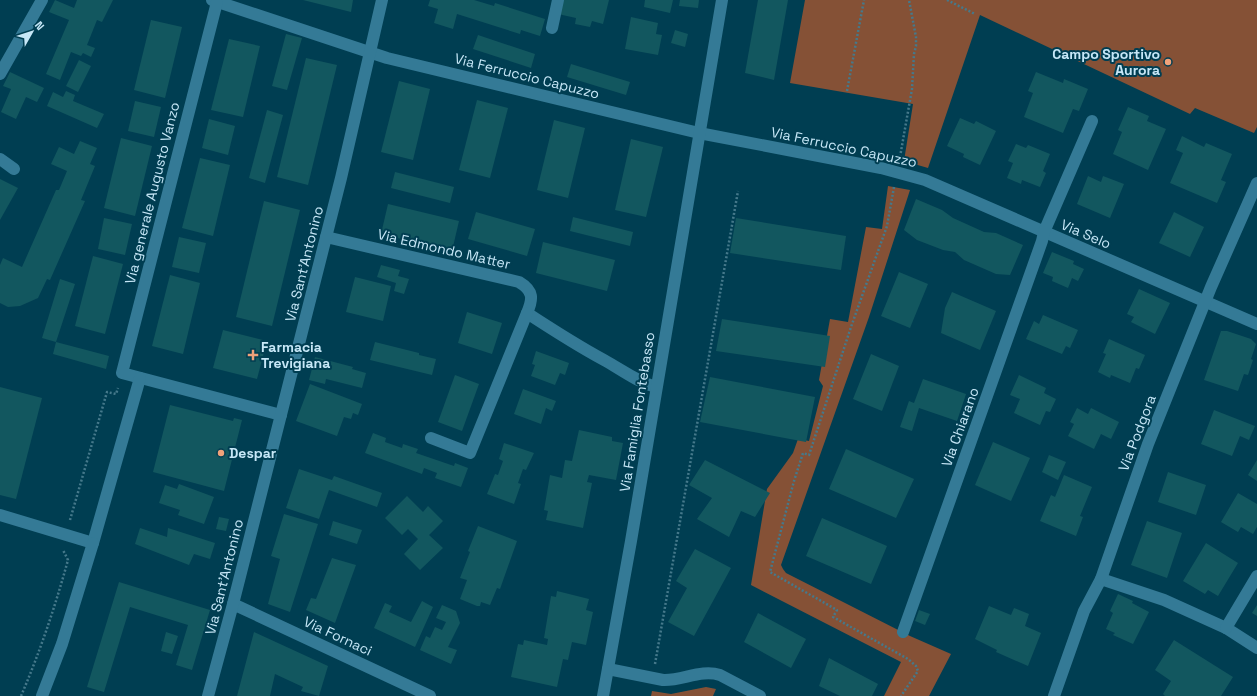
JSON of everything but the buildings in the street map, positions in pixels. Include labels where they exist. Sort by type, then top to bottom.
[{"type":"street","points":[[0,74],[42,0]]},
{"type":"street","name":"Via Sant'Antonino","points":[[208,696],[233,604],[326,237],[371,53],[382,0]]},
{"type":"street","points":[[552,28],[558,0]]},
{"type":"street","points":[[699,133],[722,0]]},
{"type":"street","name":"Via Ferruccio Capuzzo","points":[[215,1],[387,58],[699,133],[874,167],[911,176],[925,180],[1044,232]]},
{"type":"street","name":"Via generale Augusto Vanzo","points":[[122,373],[215,1]]},
{"type":"street","name":"Via Selo","points":[[1092,121],[1044,232],[1257,324]]},
{"type":"street","name":"Via Famiglia Fontebasso","points":[[603,696],[699,133]]},
{"type":"street","points":[[0,159],[14,169]]},
{"type":"street","name":"Via Podgora","points":[[1054,696],[1084,611],[1101,579],[1148,444],[1206,302],[1257,183]]},
{"type":"street","name":"Via Chiarano","points":[[903,632],[1044,232]]},
{"type":"street","name":"Via Edmondo Matter","points":[[326,237],[519,282],[530,292],[532,298],[527,313],[470,453],[431,438]]},
{"type":"street","points":[[527,313],[633,379],[656,387]]},
{"type":"street","points":[[122,373],[281,415]]},
{"type":"street","points":[[42,696],[62,644],[93,544],[140,378]]},
{"type":"street","points":[[0,515],[93,544]]},
{"type":"street","points":[[1226,628],[1257,576]]},
{"type":"street","points":[[1101,579],[1164,600],[1226,628],[1257,648]]},
{"type":"street","name":"Via Fornaci","points":[[233,604],[430,696]]},
{"type":"street","points":[[608,669],[671,681],[702,673],[714,673],[760,696]]},
{"type":"path","points":[[847,91],[864,0]]},
{"type":"path","points":[[899,162],[912,89],[914,54],[916,46],[916,37],[909,0]]},
{"type":"path","points":[[947,0],[975,14]]},
{"type":"path","points":[[895,183],[887,226],[851,327],[809,455],[803,453],[770,572],[837,610],[833,617],[908,659],[916,666],[918,672],[901,696]]},
{"type":"path","points":[[652,678],[738,191]]},
{"type":"path","points":[[68,527],[107,392],[116,394],[122,373]]},
{"type":"path","points":[[20,696],[42,644],[59,592],[68,560],[62,548],[63,544]]},
{"type":"shaded area","points":[[805,0],[1257,0],[1257,127],[1254,133],[1195,108],[1190,114],[980,15],[928,168],[904,161],[913,104],[790,83]]},
{"type":"shaded area","points":[[888,186],[910,190],[869,317],[781,565],[786,573],[910,636],[951,654],[929,696],[884,696],[901,662],[751,585],[767,489],[793,453],[798,439],[809,441],[823,386],[819,380],[830,319],[848,322],[866,227],[882,229]]},
{"type":"shaded area","points":[[706,687],[716,689],[713,696],[651,696],[652,691],[671,694]]},
{"type":"place","name":"Campo Sportivo Aurora","points":[[1168,62]]},
{"type":"place","name":"Farmacia Trevigiana","points":[[253,355]]},
{"type":"place","name":"Despar","points":[[221,453]]}]
